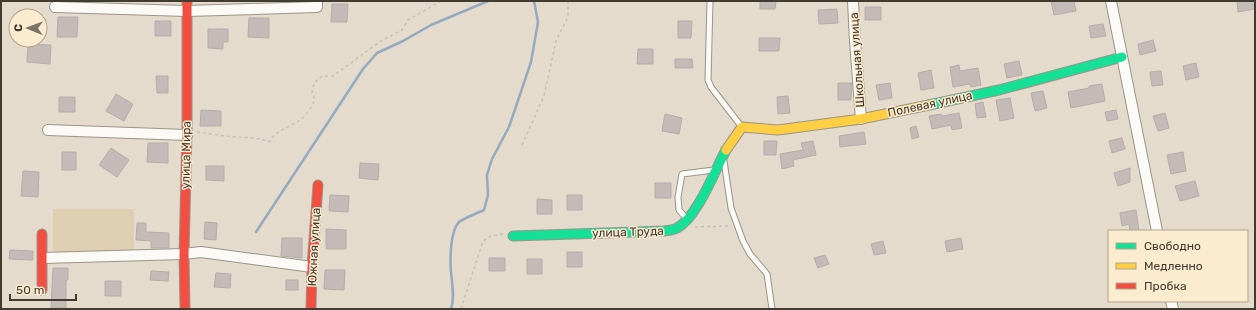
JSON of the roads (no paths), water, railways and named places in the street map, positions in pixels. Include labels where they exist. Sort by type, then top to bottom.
[{"type":"street","points":[[55,7],[317,7],[317,1]]},
{"type":"street","name":"Школьная улица","points":[[853,1],[861,118]]},
{"type":"street","points":[[1111,1],[1157,230]]},
{"type":"street","name":"улица Мира","points":[[185,309],[184,254],[187,133],[187,6]]},
{"type":"street","name":"Полевая улица","points":[[739,130],[778,130],[861,118],[999,90],[1122,57]]},
{"type":"street","points":[[48,130],[187,133]]},
{"type":"street","name":"улица Труда","points":[[510,234],[657,231],[670,230],[680,227],[690,218],[723,153],[739,130]]},
{"type":"street","name":"Южная улица","points":[[311,309],[312,267],[318,185]]},
{"type":"street","points":[[42,234],[42,290]]},
{"type":"street","points":[[43,258],[184,254],[201,252],[312,267]]},
{"type":"lane","points":[[710,1],[708,80],[739,130]]},
{"type":"lane","points":[[723,153],[731,208],[743,242],[750,254],[767,274],[772,309]]},
{"type":"lane","points":[[688,220],[680,210],[678,198],[682,174],[715,170]]},
{"type":"waterway","points":[[256,232],[363,69],[377,53],[403,41],[431,25],[488,1]]},
{"type":"waterway","points":[[451,309],[453,295],[451,267],[452,239],[456,226],[459,222],[484,210],[488,195],[487,175],[492,159],[509,127],[531,62],[538,22],[534,1]]}]
